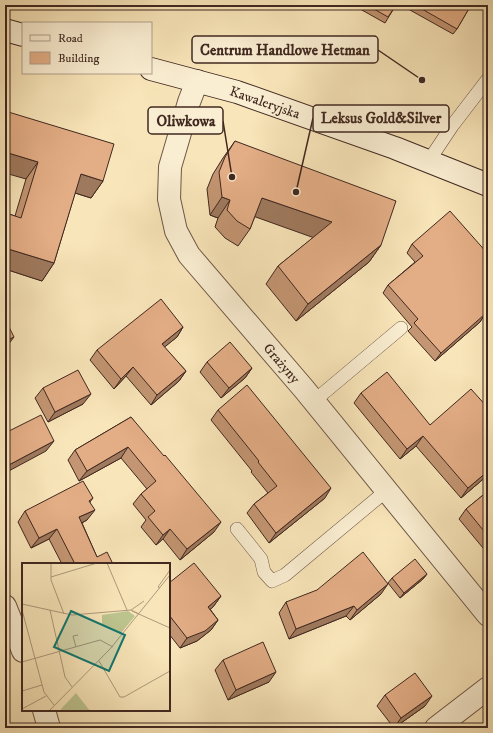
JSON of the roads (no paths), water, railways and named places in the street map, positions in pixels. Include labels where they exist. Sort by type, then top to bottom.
[{"type":"street","points":[[5,30],[22,35]]},
{"type":"street","name":"Kawaleryjska","points":[[152,69],[237,92],[395,148],[488,185]]},
{"type":"street","name":"Grażyny","points":[[197,81],[189,102],[170,167],[169,199],[176,231],[189,255],[314,401],[488,615]]},
{"type":"street","points":[[5,606],[22,648]]},
{"type":"street","points":[[436,728],[488,688]]},
{"type":"street","points":[[44,711],[49,728]]},
{"type":"lane","points":[[428,162],[452,126],[488,79]]},
{"type":"lane","points":[[314,401],[401,328]]},
{"type":"lane","points":[[237,529],[260,559],[264,572],[272,581],[285,575],[386,491]]},
{"type":"place","name":"Centrum Handlowe Hetman","points":[[422,80]]},
{"type":"place","name":"Oliwkowa","points":[[232,177]]},
{"type":"place","name":"Leksus Gold&Silver","points":[[296,192]]}]
